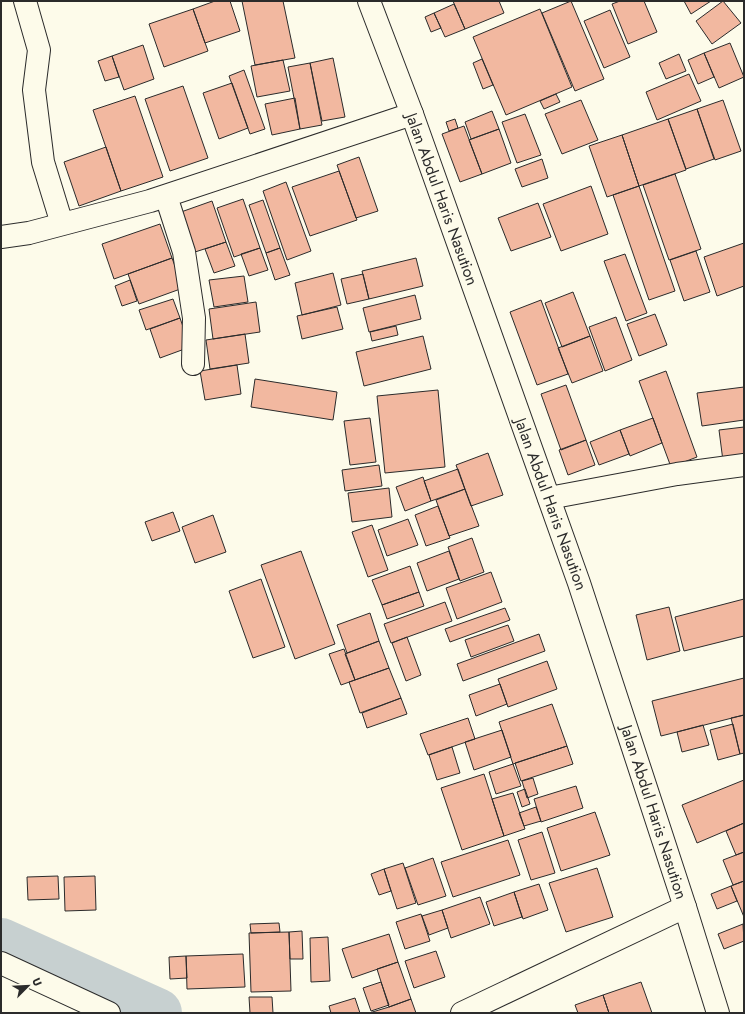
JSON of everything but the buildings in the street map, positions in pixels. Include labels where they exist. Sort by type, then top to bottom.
[{"type":"street","points":[[25,1],[39,50],[34,90],[43,162],[62,224]]},
{"type":"street","name":"Jalan Abdul Haris Nasution","points":[[368,1],[412,114],[579,583],[685,907],[718,1013]]},
{"type":"street","points":[[1,237],[29,233],[166,196],[412,114]]},
{"type":"street","points":[[166,196],[184,252],[193,310],[193,364]]},
{"type":"street","points":[[549,498],[677,474],[744,465]]},
{"type":"street","points":[[462,1013],[685,907]]},
{"type":"street","points":[[1,963],[109,1013]]},
{"type":"waterway","points":[[1,943],[157,1013]]}]
